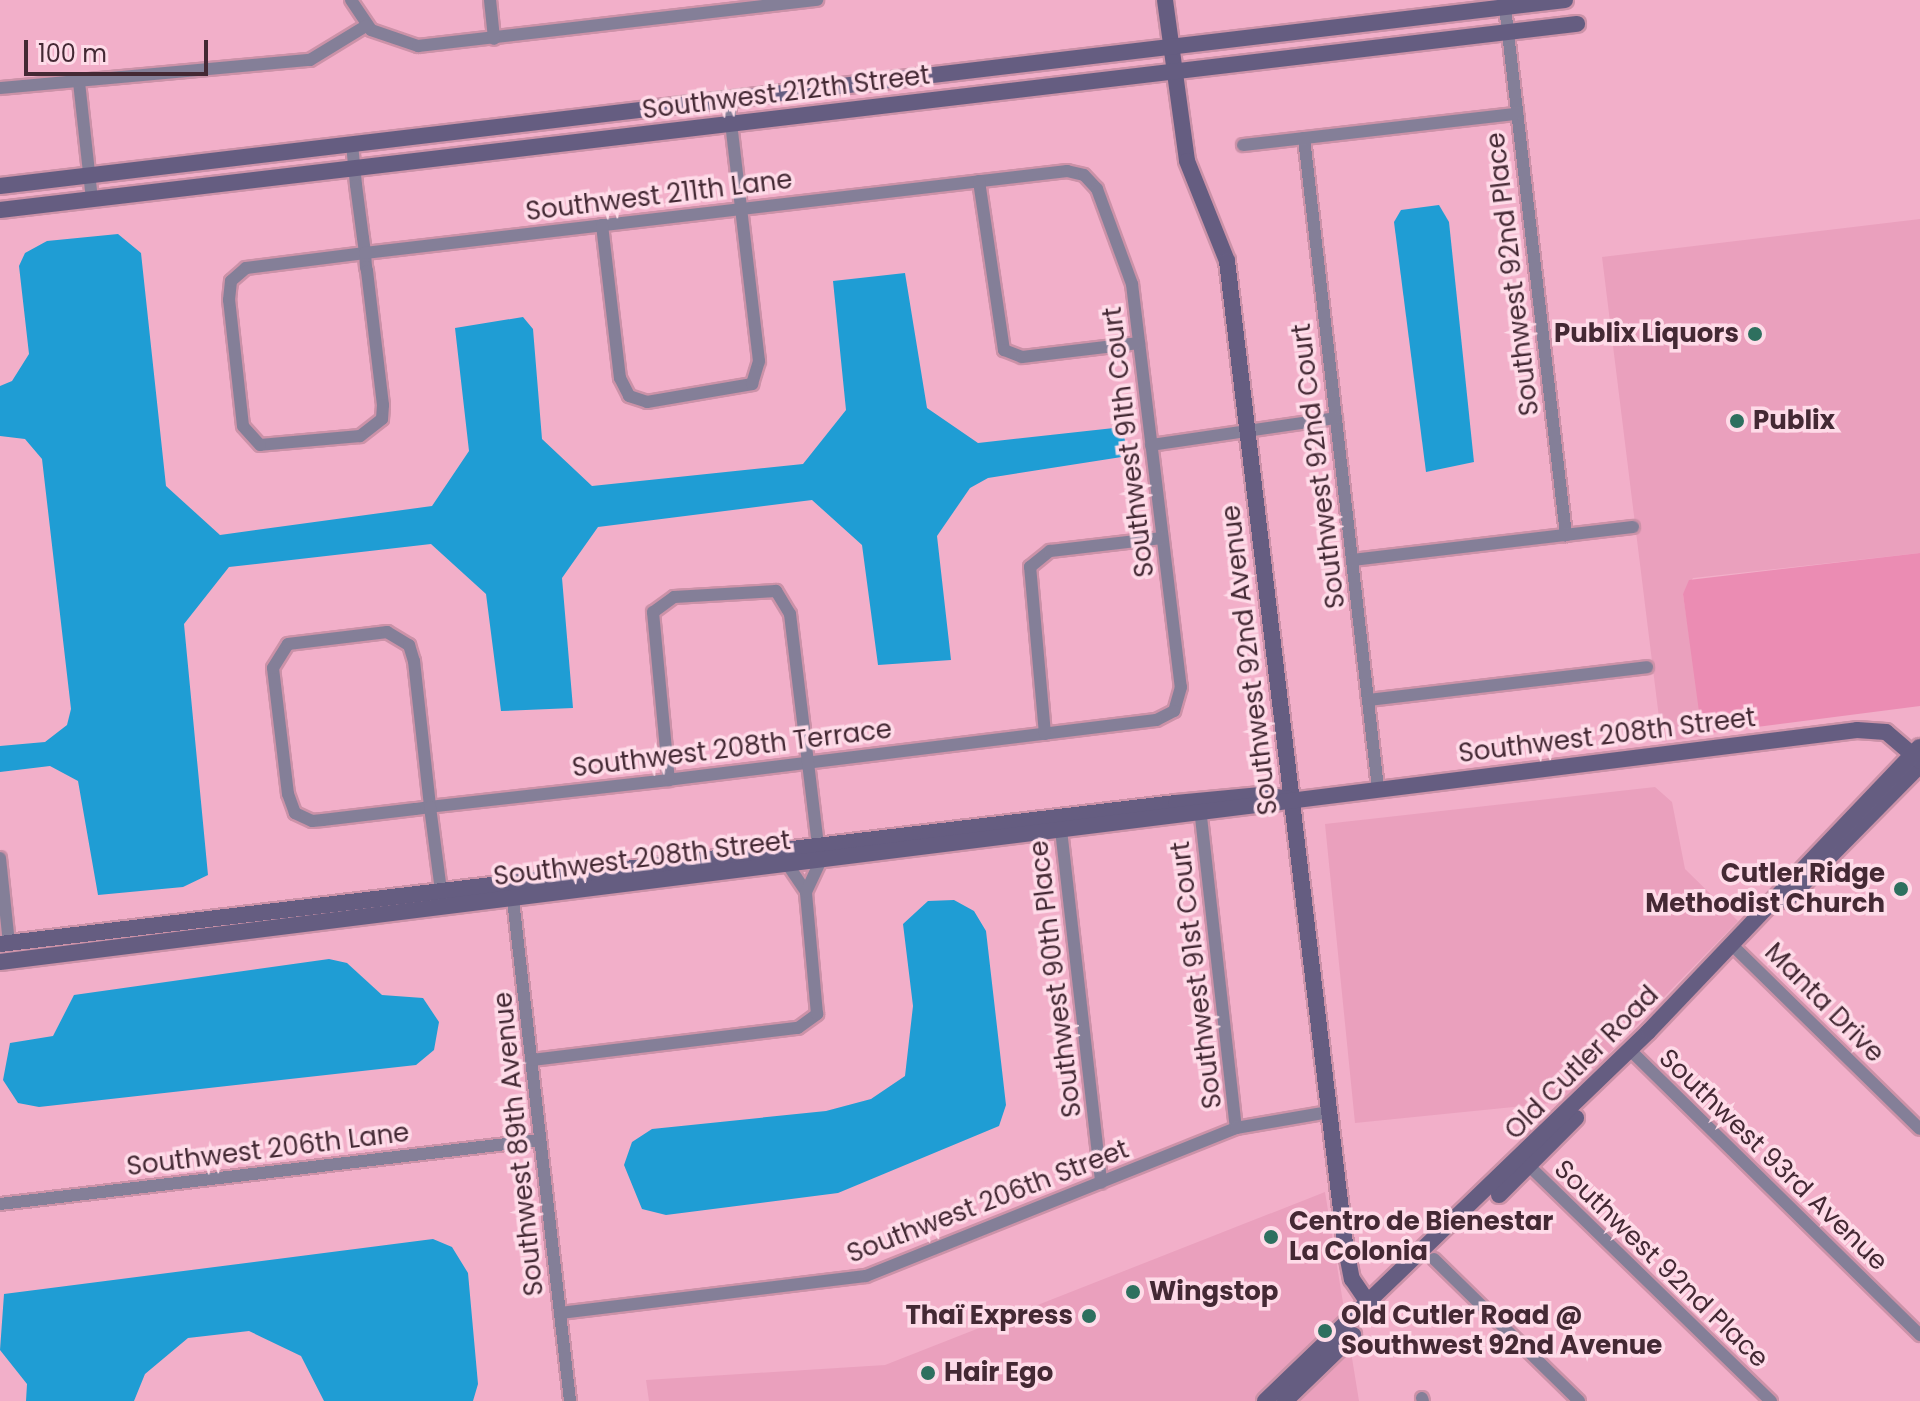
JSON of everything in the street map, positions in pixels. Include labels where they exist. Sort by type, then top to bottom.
[{"type":"street","points":[[351,0],[366,26],[418,46],[817,0]]},
{"type":"street","points":[[490,0],[494,39]]},
{"type":"street","name":"Southwest 92nd Avenue","points":[[1165,0],[1187,161],[1226,255],[1289,800],[1347,1262],[1372,1310]]},
{"type":"street","name":"Southwest 212th Street","points":[[0,186],[1565,0]]},
{"type":"street","name":"Southwest 92nd Place","points":[[1505,7],[1566,535]]},
{"type":"street","name":"Southwest 212th Street","points":[[0,210],[1577,24]]},
{"type":"street","points":[[0,88],[310,60],[366,26]]},
{"type":"street","points":[[79,82],[92,199]]},
{"type":"street","points":[[602,225],[620,378],[633,399],[752,384],[759,361],[728,99]]},
{"type":"street","points":[[1243,145],[1517,114]]},
{"type":"street","name":"Southwest 92nd Court","points":[[1304,138],[1378,789]]},
{"type":"street","points":[[352,144],[365,253]]},
{"type":"street","name":"Southwest 211th Lane","points":[[365,253],[383,405],[378,424],[360,436],[276,447],[254,441],[242,420],[228,295],[234,277],[250,267],[365,253],[602,225],[1067,171],[1090,180]]},
{"type":"street","name":"Southwest 91th Court","points":[[1090,180],[1126,263],[1139,343],[1181,687],[1176,708]]},
{"type":"street","points":[[979,181],[1004,350],[1027,357],[1139,343]]},
{"type":"street","points":[[1151,445],[1336,418]]},
{"type":"street","points":[[1352,560],[1633,527]]},
{"type":"street","points":[[1045,734],[1027,585],[1037,558],[1162,538]]},
{"type":"street","points":[[532,1060],[798,1028],[817,1014],[806,892],[819,854],[790,614],[776,591],[681,596],[655,608],[649,628],[669,780]]},
{"type":"street","name":"Southwest 208th Terrace","points":[[430,807],[414,661],[397,634],[301,640],[278,652],[273,672],[293,809],[318,821],[1156,720],[1176,708]]},
{"type":"street","points":[[1368,700],[1647,667]]},
{"type":"street","name":"Southwest 208th Street","points":[[1060,825],[1201,817],[1289,800],[1867,729],[1886,732],[1918,757]]},
{"type":"street","name":"Old Cutler Road","points":[[1285,1401],[1372,1310],[1633,1053],[1918,757]]},
{"type":"street","name":"Southwest 208th Street","points":[[0,962],[442,899],[1060,825],[1261,795],[1289,800]]},
{"type":"street","points":[[430,807],[442,899]]},
{"type":"street","name":"Southwest 91st Court","points":[[1201,817],[1236,1128]]},
{"type":"street","name":"Southwest 90th Place","points":[[1060,825],[1101,1183]]},
{"type":"street","name":"Southwest 208th Street","points":[[512,890],[788,865],[819,854]]},
{"type":"street","points":[[0,858],[5,944]]},
{"type":"street","points":[[788,865],[806,892]]},
{"type":"street","name":"Southwest 89th Avenue","points":[[512,890],[570,1401]]},
{"type":"street","name":"Southwest 208th Street","points":[[5,944],[442,899]]},
{"type":"street","name":"Manta Drive","points":[[1734,946],[1920,1129]]},
{"type":"street","name":"Southwest 93rd Avenue","points":[[1633,1053],[1920,1335]]},
{"type":"street","name":"Southwest 206th Street","points":[[560,1313],[866,1276],[1236,1128],[1329,1112]]},
{"type":"street","name":"Southwest 206th Lane","points":[[0,1204],[540,1140]]},
{"type":"street","name":"Southwest 92nd Place","points":[[1525,1162],[1771,1401]]},
{"type":"street","name":"Old Cutler Road","points":[[1265,1401],[1434,1259],[1525,1162]]},
{"type":"street","points":[[1434,1259],[1579,1401]]},
{"type":"shaded area","points":[[1920,219],[1920,553],[1693,578],[1683,594],[1704,736],[1662,742],[1602,257]]},
{"type":"shaded area","points":[[1920,553],[1920,706],[1702,734],[1683,594],[1689,580]]},
{"type":"shaded area","points":[[1655,787],[1672,802],[1685,869],[1738,921],[1562,1102],[1355,1123],[1325,824]]},
{"type":"shaded area","points":[[1325,1192],[1359,1401],[649,1401],[646,1380],[885,1365]]},
{"type":"water","points":[[1439,205],[1449,222],[1474,462],[1426,472],[1394,222],[1401,210]]},
{"type":"water","points":[[118,234],[141,253],[166,486],[220,535],[432,506],[469,451],[455,328],[523,317],[533,329],[542,439],[592,486],[803,464],[846,410],[833,281],[905,273],[927,408],[978,443],[1114,428],[1123,431],[1128,456],[988,478],[970,488],[937,536],[951,660],[878,665],[862,545],[812,500],[598,527],[562,578],[573,708],[501,711],[486,594],[431,544],[229,567],[184,624],[208,875],[183,887],[98,895],[78,781],[50,766],[0,772],[0,746],[45,742],[67,725],[71,709],[42,459],[25,439],[0,436],[0,386],[12,381],[29,354],[19,266],[25,253],[47,241]]},
{"type":"water","points":[[954,900],[974,911],[986,931],[1006,1105],[999,1126],[838,1193],[666,1215],[642,1209],[624,1165],[632,1142],[652,1129],[826,1111],[871,1099],[905,1076],[913,1006],[903,924],[928,901]]},
{"type":"water","points":[[329,959],[347,963],[382,995],[423,998],[439,1022],[434,1050],[416,1065],[39,1107],[18,1103],[3,1080],[10,1043],[53,1036],[74,995]]},
{"type":"water","points":[[433,1239],[452,1247],[468,1273],[478,1384],[473,1401],[324,1401],[301,1356],[249,1331],[188,1338],[145,1374],[134,1401],[26,1401],[27,1384],[0,1350],[4,1294]]},
{"type":"place","name":"Publix Liquors","points":[[1755,334]]},
{"type":"place","name":"Publix","points":[[1737,421]]},
{"type":"place","name":"Cutler Ridge Methodist Church","points":[[1901,889]]},
{"type":"place","name":"Centro de Bienestar La Colonia","points":[[1271,1237]]},
{"type":"place","name":"Wingstop","points":[[1133,1292]]},
{"type":"place","name":"Thaï Express","points":[[1089,1316]]},
{"type":"place","name":"Old Cutler Road @ Southwest 92nd Avenue","points":[[1325,1331]]},
{"type":"place","name":"Hair Ego","points":[[928,1373]]}]
